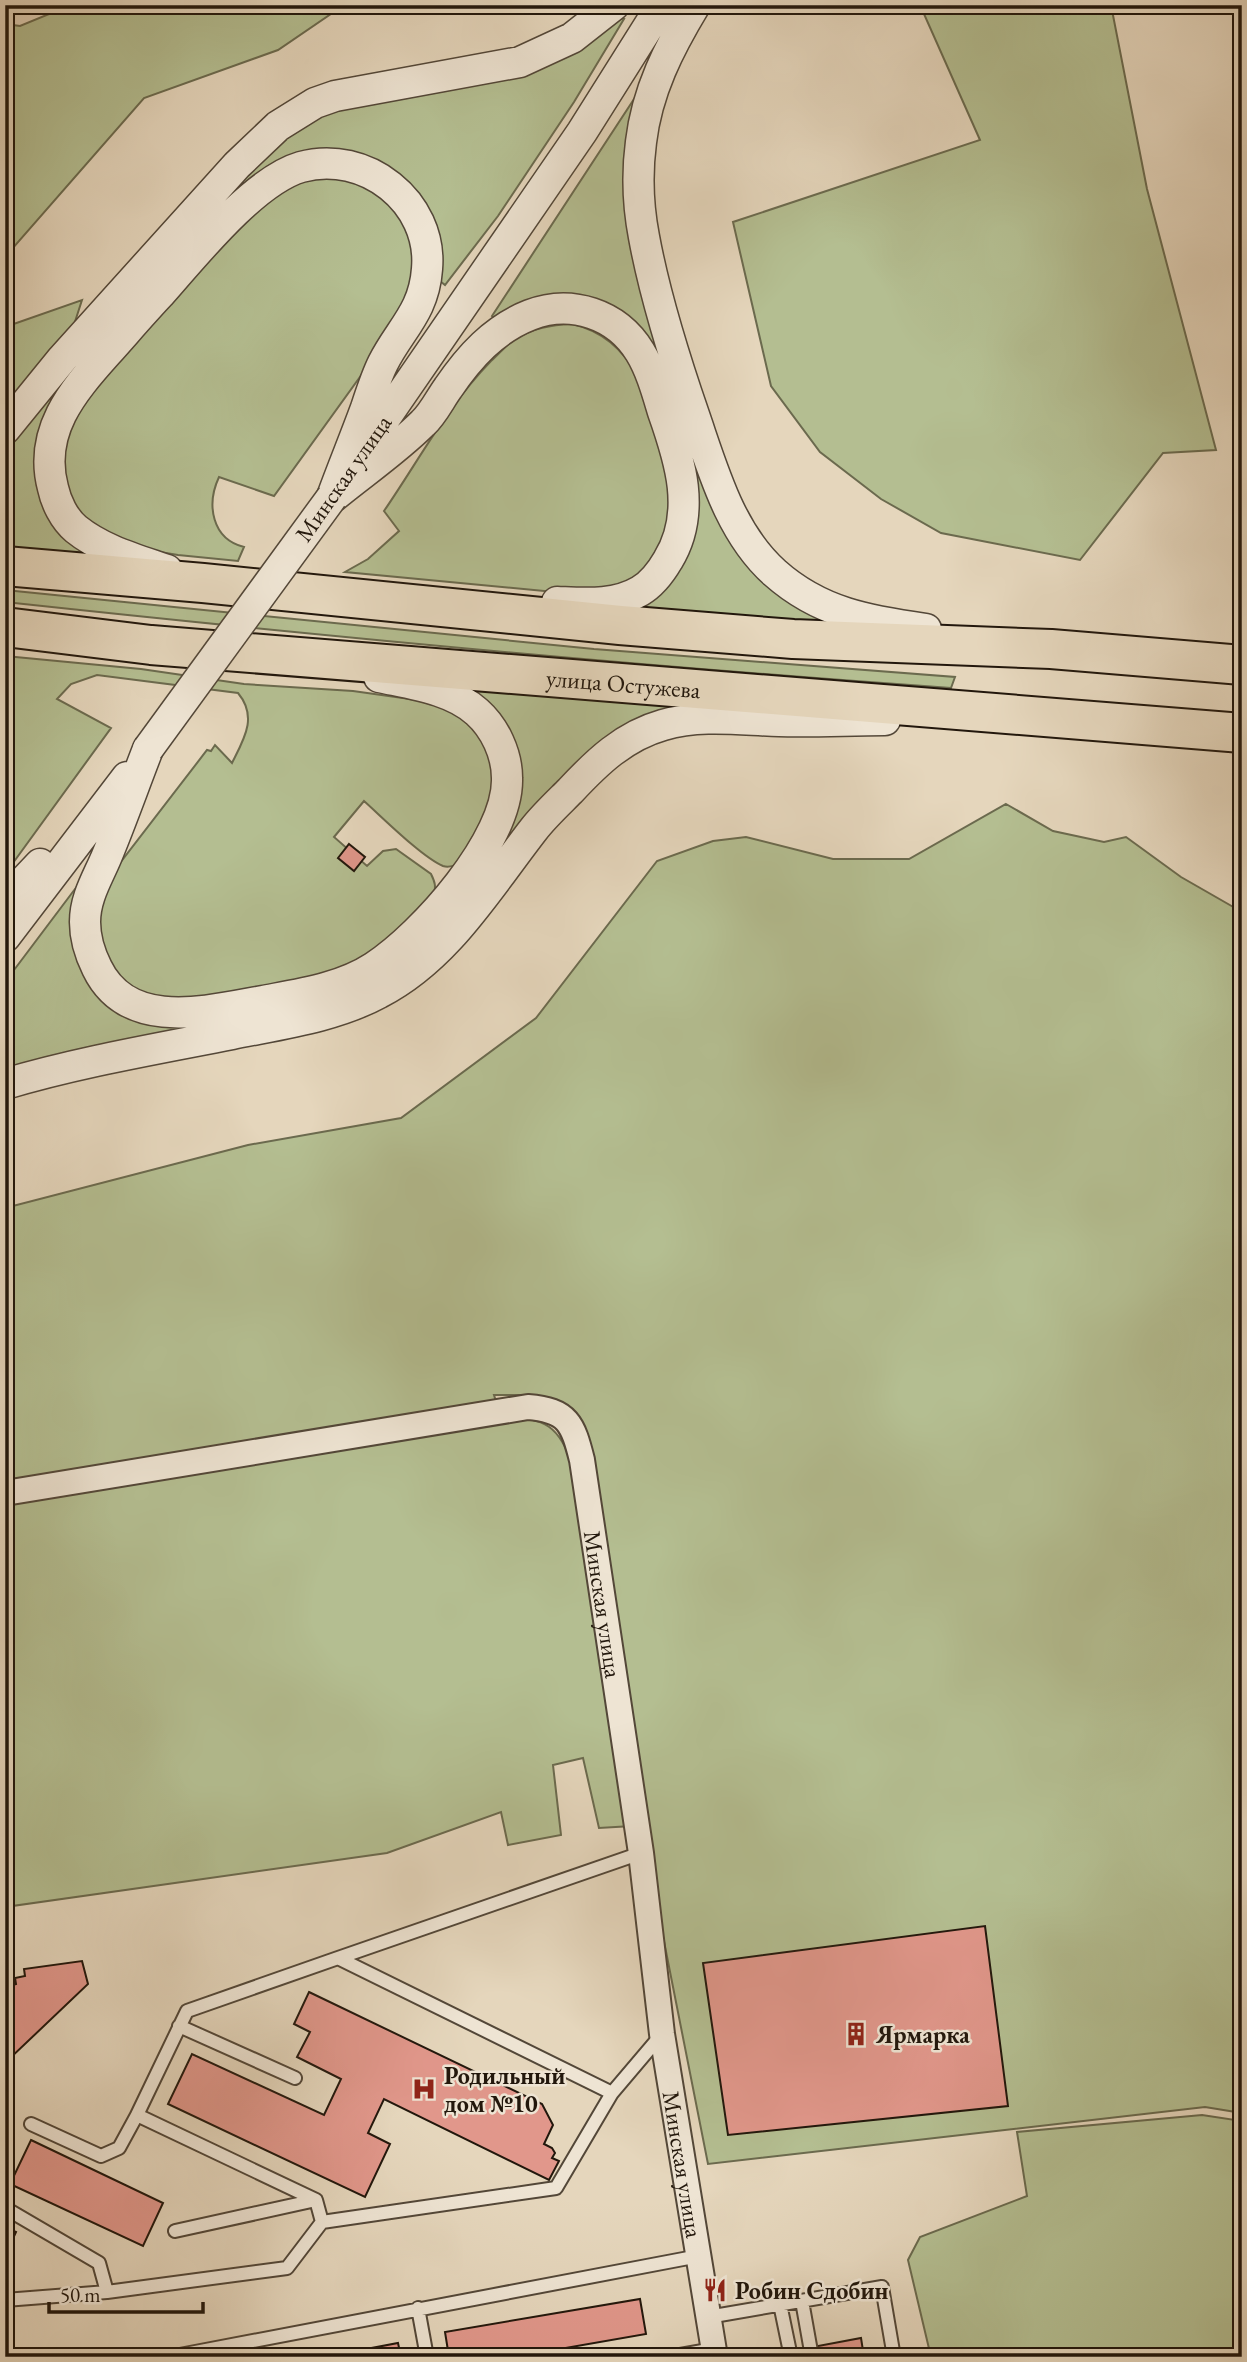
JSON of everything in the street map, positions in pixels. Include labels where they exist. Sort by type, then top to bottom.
[{"type":"main road","points":[[5,566],[793,639],[1051,649],[1242,664]]},
{"type":"main road","name":"улица Остужева","points":[[5,627],[151,645],[1242,733]]},
{"type":"street","points":[[5,429],[62,359],[211,193],[260,142],[298,113],[335,96],[520,62],[572,38],[614,5]]},
{"type":"street","name":"Минская улица","points":[[5,937],[148,749],[332,497],[582,132],[662,5]]},
{"type":"street","points":[[695,5],[670,48],[648,103],[641,142],[640,201],[646,247],[671,344],[719,487],[735,519],[752,546],[774,572],[813,600],[835,611],[883,623],[1051,649]]},
{"type":"street","points":[[203,583],[96,543],[73,527],[55,497],[50,477],[48,460],[51,437],[64,406],[80,384],[230,216],[288,173],[301,167],[330,164],[371,173],[396,189],[407,200],[427,245],[428,266],[426,285],[415,312],[383,363],[332,497]]},
{"type":"street","points":[[332,497],[425,422],[464,364],[483,345],[530,315],[556,308],[583,309],[608,319],[633,342],[652,379],[682,475],[684,516],[675,548],[654,579],[629,596],[593,604],[355,597]]},
{"type":"street","points":[[5,420],[36,392]]},
{"type":"street","points":[[5,645],[151,645]]},
{"type":"street","points":[[148,749],[105,860],[89,891],[85,922],[89,951],[103,981],[124,1000],[158,1012],[184,1013],[288,996],[349,980],[374,967],[410,939],[444,904],[479,855],[492,833],[503,805],[508,778],[503,754],[492,729],[476,711],[455,698],[428,688],[291,656]]},
{"type":"street","points":[[5,1084],[111,1057],[273,1026],[349,1007],[379,993],[405,978],[428,959],[472,910],[545,816],[592,767],[622,743],[641,733],[666,725],[715,718],[780,721],[1061,720]]},
{"type":"street","points":[[5,901],[148,749]]},
{"type":"street","name":"Минская улица","points":[[5,1493],[518,1408],[547,1408],[560,1414],[569,1423],[576,1434],[582,1460],[641,1853],[662,2034],[715,2353]]},
{"type":"lane","points":[[31,2124],[102,2156],[120,2148],[187,2011],[641,1853]]},
{"type":"lane","points":[[338,1958],[612,2093]]},
{"type":"lane","points":[[179,2026],[295,2078]]},
{"type":"lane","points":[[5,2300],[107,2292],[287,2268],[322,2222],[556,2188],[612,2093],[662,2034]]},
{"type":"lane","points":[[137,2115],[316,2200],[322,2222]]},
{"type":"lane","points":[[175,2231],[316,2200]]},
{"type":"lane","points":[[5,2208],[99,2263],[107,2292]]},
{"type":"lane","points":[[170,2357],[699,2256]]},
{"type":"lane","points":[[708,2317],[882,2287],[894,2357]]},
{"type":"lane","points":[[802,2301],[812,2357]]},
{"type":"lane","points":[[780,2304],[791,2357]]},
{"type":"lane","points":[[418,2308],[427,2357]]},
{"type":"lane","points":[[669,2357],[715,2353]]},
{"type":"green space","points":[[344,5],[278,50],[144,98],[5,257],[5,24],[20,26],[66,7]]},
{"type":"green space","points":[[920,5],[1111,5],[1147,189],[1216,450],[1163,453],[1080,560],[941,533],[881,499],[820,452],[771,386],[733,222],[980,140]]},
{"type":"green space","points":[[619,18],[624,19],[574,102],[498,216],[445,285],[440,281],[439,243],[327,150],[312,150],[296,155],[40,442],[99,557],[5,550],[5,442],[254,164],[307,119]]},
{"type":"green space","points":[[636,96],[634,121],[716,503],[833,623],[627,609],[669,576],[687,554],[693,540],[697,502],[626,322],[497,320],[492,316]]},
{"type":"green space","points":[[310,175],[367,181],[405,215],[418,266],[396,327],[274,496],[219,477],[213,499],[215,520],[225,537],[244,547],[238,561],[130,547],[80,520],[60,469],[72,417],[81,401],[261,202]]},
{"type":"green space","points":[[82,300],[71,334],[5,408],[5,327]]},
{"type":"green space","points":[[572,324],[593,331],[611,342],[638,376],[671,483],[670,536],[632,584],[565,593],[345,572],[368,559],[399,531],[384,511],[447,414],[475,378],[509,344],[522,335],[542,328]]},
{"type":"green space","points":[[5,590],[594,649],[955,677],[951,688],[478,650],[5,602]]},
{"type":"green space","points":[[5,656],[141,669],[244,684],[353,691],[417,700],[452,710],[476,728],[490,753],[495,795],[459,863],[451,866],[443,866],[424,854],[364,801],[334,837],[367,866],[383,851],[396,849],[431,874],[435,884],[434,895],[390,942],[330,975],[201,1002],[142,997],[106,969],[98,916],[110,876],[207,750],[211,751],[215,745],[232,763],[247,728],[244,702],[238,693],[97,675],[71,684],[57,699],[111,728],[5,874]]},
{"type":"green space","points":[[455,686],[699,708],[665,715],[633,728],[577,769],[529,822],[433,944],[408,967],[377,987],[340,1002],[301,1012],[93,1052],[5,1074],[5,982],[78,885],[81,887],[74,926],[83,964],[99,991],[119,1009],[143,1019],[170,1022],[228,1017],[360,988],[388,975],[427,943],[486,865],[515,806],[517,767],[508,731],[485,699]]},
{"type":"green space","points":[[1006,804],[1053,831],[1104,842],[1126,837],[1181,877],[1242,912],[1242,2113],[1205,2107],[708,2164],[641,1825],[574,1414],[525,1395],[494,1395],[501,1417],[540,1422],[556,1433],[575,1468],[632,1826],[599,1828],[583,1758],[553,1765],[561,1835],[508,1845],[501,1812],[387,1853],[5,1907],[5,1208],[248,1145],[401,1118],[536,1018],[657,861],[713,841],[746,837],[833,859],[909,859]]},
{"type":"green space","points":[[1202,2115],[1242,2121],[1242,2357],[931,2357],[908,2260],[920,2237],[1027,2196],[1017,2132]]},
{"type":"building","points":[[349,844],[365,857],[354,871],[338,858]]},
{"type":"building","name":"Ярмарка","points":[[985,1926],[1008,2106],[728,2135],[703,1963]]},
{"type":"building","points":[[82,1961],[88,1984],[5,2063],[6,1987],[16,1984],[15,1978],[25,1976],[24,1969]]},
{"type":"building","name":"Родильный дом №10","points":[[309,1992],[542,2104],[553,2125],[544,2144],[552,2148],[555,2153],[552,2158],[559,2161],[549,2180],[384,2099],[368,2133],[390,2144],[365,2197],[168,2104],[192,2054],[324,2115],[341,2079],[297,2057],[310,2032],[294,2024]]},
{"type":"building","points":[[31,2140],[163,2203],[143,2246],[10,2184]]},
{"type":"building","points":[[5,2227],[16,2232],[5,2256]]},
{"type":"building","points":[[640,2299],[646,2334],[514,2357],[449,2357],[445,2332]]},
{"type":"building","points":[[861,2338],[864,2357],[820,2357],[818,2346]]},
{"type":"building","points":[[398,2343],[401,2357],[324,2357]]},
{"type":"place","name":"Ярмарка","points":[[856,2034]]},
{"type":"place","name":"Родильный дом №10","points":[[424,2089]]},
{"type":"place","name":"Робин Сдобин","points":[[715,2290]]}]
